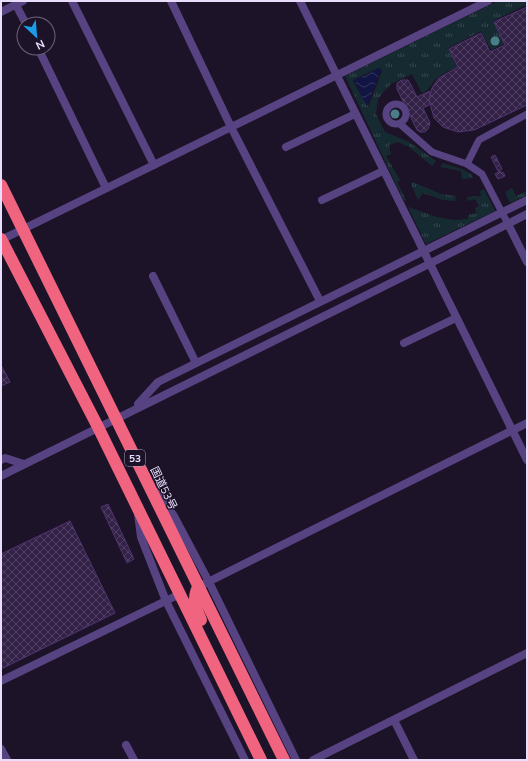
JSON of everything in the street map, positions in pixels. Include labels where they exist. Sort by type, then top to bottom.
[{"type":"highway","name":"国道53号","points":[[1,184],[139,466],[203,584],[284,760]]},
{"type":"highway","name":"53","points":[[1,240],[98,427],[261,760]]},
{"type":"highway","points":[[139,466],[161,526],[187,577],[188,584],[180,594]]},
{"type":"highway","points":[[203,584],[195,598],[195,607],[223,665],[237,712]]},
{"type":"street","points":[[72,1],[154,165]]},
{"type":"street","points":[[171,1],[231,127],[320,301]]},
{"type":"street","points":[[300,1],[527,460]]},
{"type":"street","points":[[1,240],[488,1]]},
{"type":"street","points":[[1,12],[20,3],[24,16]]},
{"type":"street","points":[[42,56],[106,188]]},
{"type":"street","points":[[286,147],[355,114]]},
{"type":"street","points":[[322,200],[383,170]]},
{"type":"street","points":[[135,408],[158,382],[527,200]]},
{"type":"street","points":[[1,476],[527,214]]},
{"type":"street","points":[[508,224],[527,262]]},
{"type":"street","points":[[153,276],[196,363]]},
{"type":"street","points":[[404,343],[456,318]]},
{"type":"street","points":[[296,760],[203,584],[527,423]]},
{"type":"street","points":[[1,460],[5,458],[24,464]]},
{"type":"street","points":[[137,507],[141,537],[166,601],[245,760]]},
{"type":"street","points":[[1,681],[180,594]]},
{"type":"street","points":[[313,760],[527,653]]},
{"type":"street","points":[[394,720],[414,760]]},
{"type":"street","points":[[126,745],[134,760]]},
{"type":"street","points":[[1,749],[7,760]]},
{"type":"lane","points":[[468,164],[479,140],[527,114]]},
{"type":"lane","points":[[400,124],[432,152],[468,164],[482,174],[508,224]]},
{"type":"green space","points":[[498,1],[525,1],[526,5],[493,21],[504,44],[491,50],[481,31],[448,48],[457,67],[437,78],[424,92],[422,93],[412,74],[391,84],[378,99],[376,114],[385,132],[409,142],[436,161],[432,166],[409,147],[398,142],[389,145],[391,154],[386,156],[400,180],[397,182],[406,200],[404,201],[345,76]],"holes":[[[379,68],[382,71],[369,105],[367,106],[353,81],[354,79]]]},
{"type":"green space","points":[[442,163],[462,169],[471,174],[473,178],[462,179],[461,171],[441,167]]},
{"type":"green space","points":[[413,182],[441,194],[456,196],[455,201],[443,200],[423,193],[418,200],[411,184]]},
{"type":"green space","points":[[512,188],[516,196],[527,191],[527,195],[510,203],[505,192]]},
{"type":"green space","points":[[484,189],[495,211],[426,244],[408,207],[437,217],[454,220],[468,219],[468,215],[476,213],[475,208],[479,206],[475,199],[468,201],[467,197],[481,196],[480,191]]},
{"type":"water","points":[[380,68],[381,70],[367,106],[355,82],[353,82],[354,79]]},
{"type":"building","points":[[527,7],[527,105],[474,130],[458,132],[443,127],[434,118],[429,100],[432,88],[439,78],[458,67],[449,49],[481,33],[490,52],[505,45],[494,22]]},
{"type":"building","points":[[402,80],[408,80],[417,97],[430,91],[429,105],[423,108],[430,123],[425,132],[420,132],[417,130],[397,89],[397,83]]},
{"type":"building","points":[[495,155],[502,169],[498,171],[491,157]]},
{"type":"building","points":[[500,171],[501,173],[503,172],[505,176],[498,179],[495,174]]},
{"type":"building","points":[[1,365],[10,382],[1,386]]},
{"type":"building","points":[[108,504],[134,559],[127,563],[101,507]]},
{"type":"building","points":[[70,521],[115,613],[1,669],[1,554]]}]
